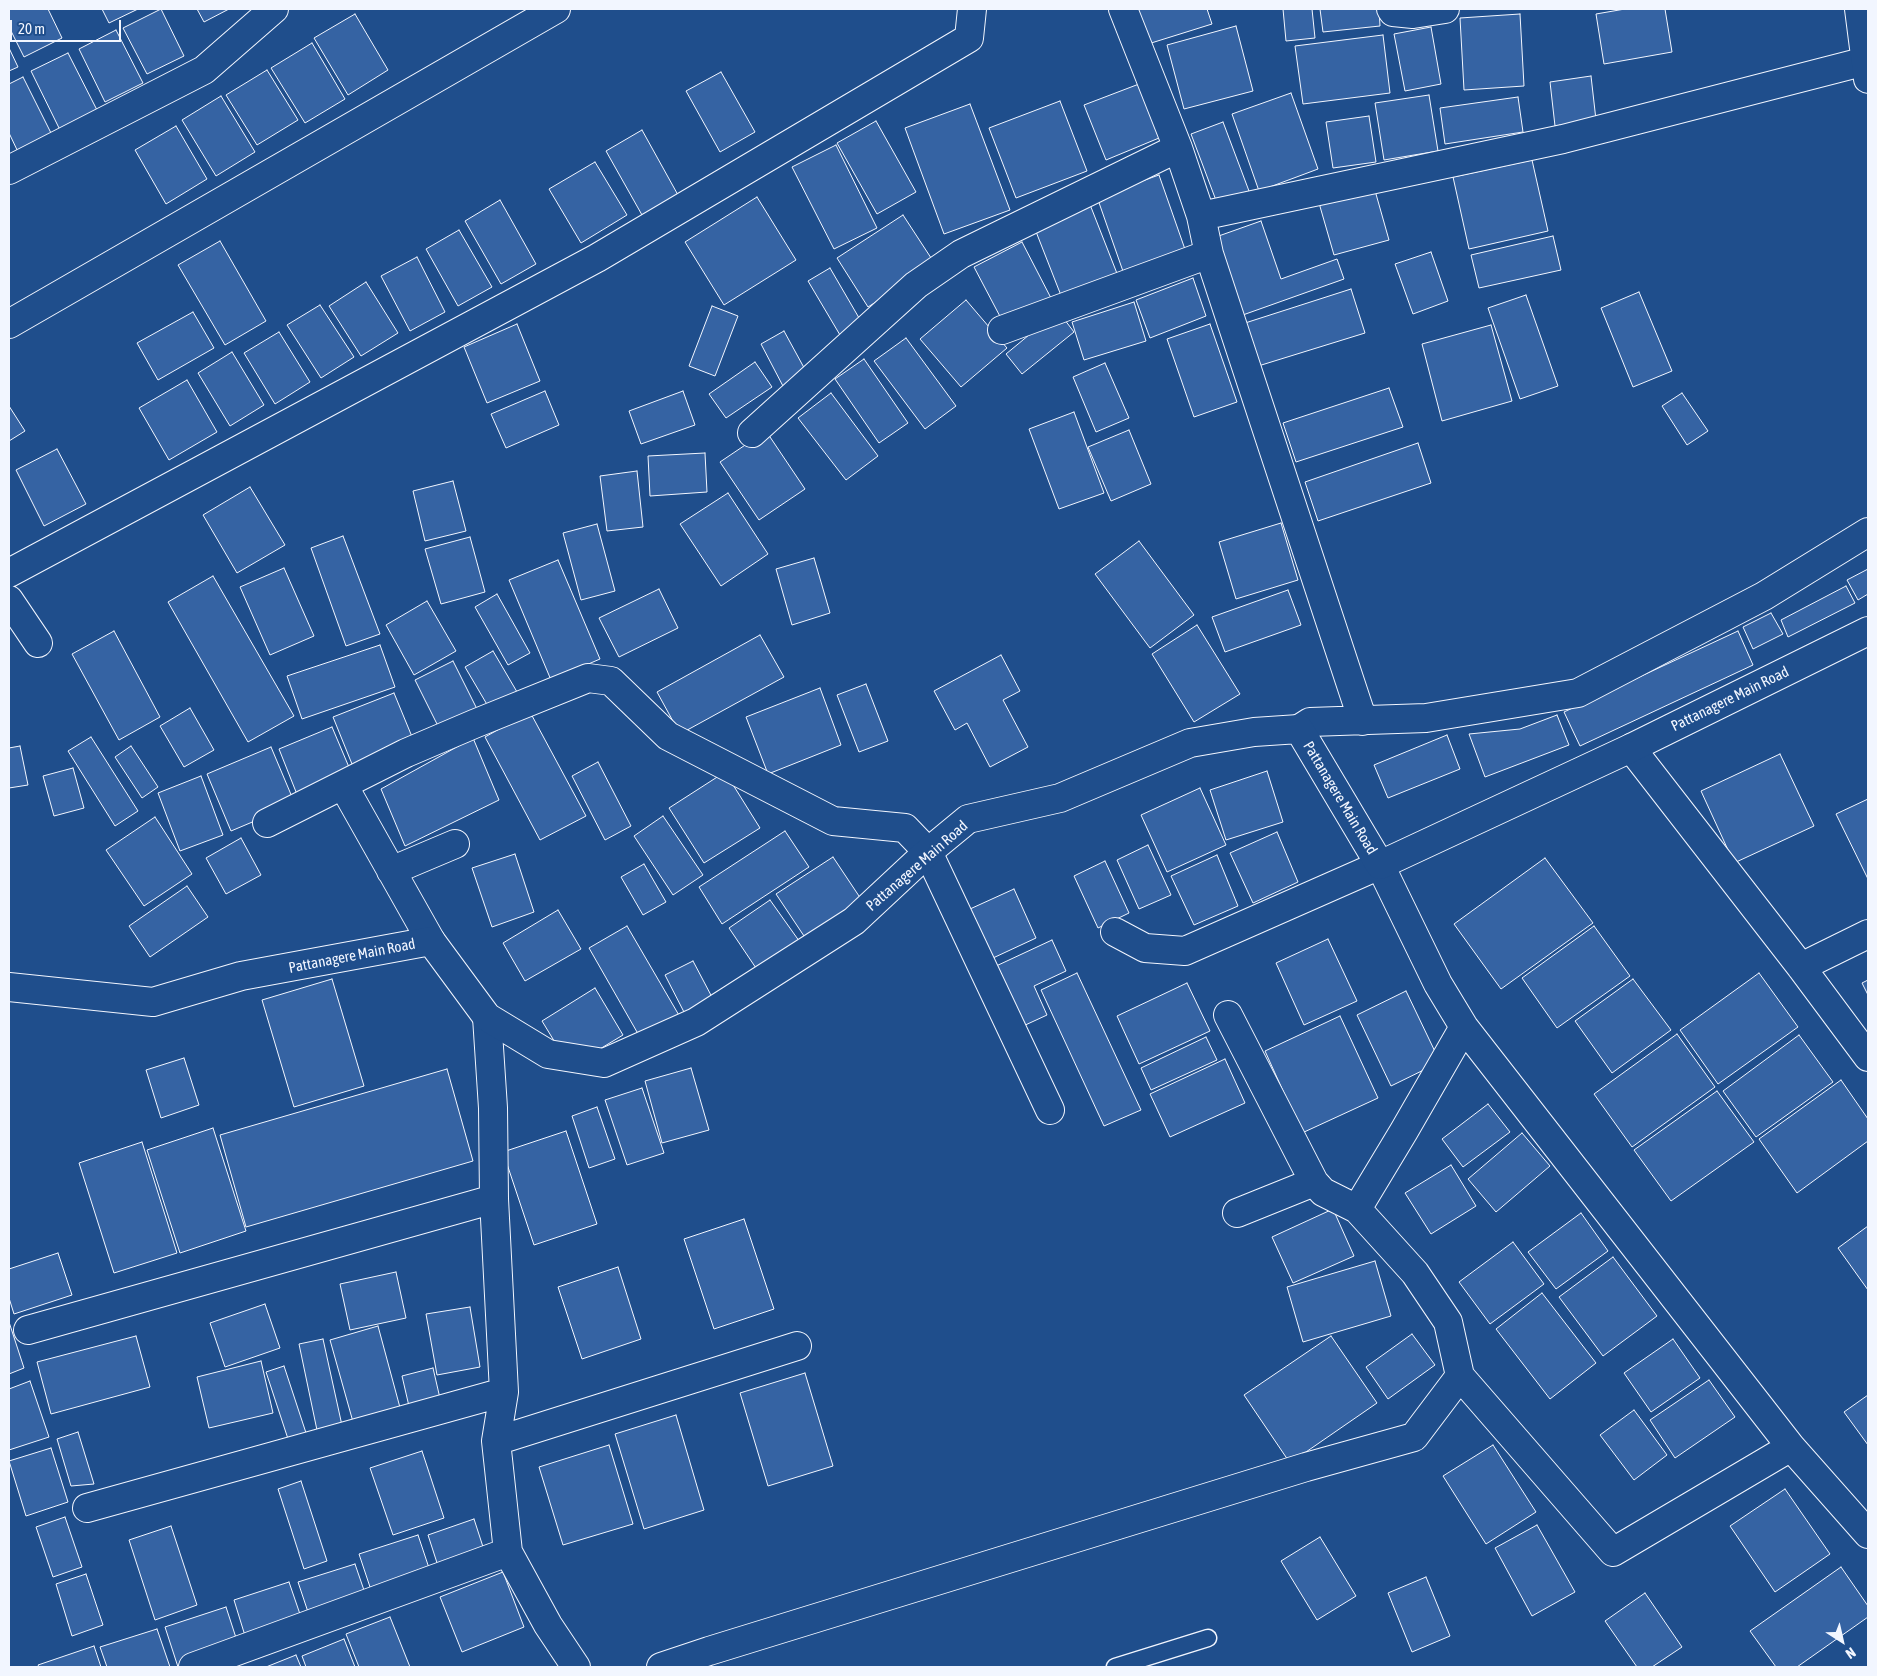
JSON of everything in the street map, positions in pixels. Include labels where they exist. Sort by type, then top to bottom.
[{"type":"street","points":[[9,170],[204,70],[274,9]]},
{"type":"street","points":[[9,324],[556,9]]},
{"type":"street","points":[[9,573],[597,258],[969,38],[972,9]]},
{"type":"street","points":[[1123,9],[1178,148],[1201,216],[1208,254],[1363,721]]},
{"type":"street","points":[[1391,9],[1393,12],[1413,14],[1445,9]]},
{"type":"street","points":[[1201,216],[1563,139],[1867,70],[1859,9]]},
{"type":"street","points":[[752,433],[916,286],[961,254],[1178,148]]},
{"type":"street","points":[[1002,330],[1208,254]]},
{"type":"street","points":[[1299,729],[1310,722],[1426,718],[1578,693],[1764,596],[1868,532]]},
{"type":"street","points":[[9,600],[38,643]]},
{"type":"street","name":"Pattanagere Main Road","points":[[9,987],[154,1002],[241,976],[431,941],[487,1017],[548,1054],[604,1063],[696,1022],[854,921],[928,852],[968,819],[1060,798],[1190,743],[1254,732],[1299,729],[1380,865],[1631,748],[1868,631]]},
{"type":"street","points":[[267,823],[414,750],[588,678],[611,680],[668,736],[833,821],[906,828],[928,852],[1050,1110]]},
{"type":"street","points":[[1631,748],[1801,967],[1868,1057]]},
{"type":"street","points":[[343,785],[431,941]]},
{"type":"street","points":[[391,871],[455,844]]},
{"type":"street","points":[[1115,932],[1145,948],[1185,950],[1380,865],[1438,984],[1464,1027],[1791,1447],[1868,1534]]},
{"type":"street","points":[[1801,967],[1868,934]]},
{"type":"street","points":[[1228,1015],[1314,1182],[1322,1192],[1356,1209],[1416,1273],[1448,1322],[1460,1376],[1613,1552],[1791,1447]]},
{"type":"street","points":[[487,1017],[494,1108],[494,1198],[504,1392],[496,1442],[508,1552],[548,1625],[576,1667]]},
{"type":"street","points":[[1356,1209],[1464,1027]]},
{"type":"street","points":[[1237,1213],[1314,1182]]},
{"type":"street","points":[[28,1330],[494,1198]]},
{"type":"street","points":[[496,1442],[797,1346]]},
{"type":"street","points":[[661,1667],[1287,1472],[1414,1437],[1460,1376]]},
{"type":"street","points":[[87,1508],[504,1392]]},
{"type":"street","points":[[192,1667],[508,1552]]},
{"type":"lane","points":[[1115,1667],[1208,1638]]},
{"type":"building","points":[[9,9],[48,9],[62,38],[24,57],[9,27]]},
{"type":"building","points":[[102,9],[138,9],[109,23]]},
{"type":"building","points":[[161,9],[184,56],[147,74],[123,28]]},
{"type":"building","points":[[197,9],[229,9],[204,22]]},
{"type":"building","points":[[1137,9],[1207,9],[1212,24],[1148,44]]},
{"type":"building","points":[[1283,9],[1312,9],[1315,38],[1286,41]]},
{"type":"building","points":[[1320,9],[1379,9],[1380,26],[1323,32]]},
{"type":"building","points":[[1625,9],[1665,9],[1672,52],[1604,64],[1596,14]]},
{"type":"building","points":[[355,14],[388,70],[348,95],[314,38]]},
{"type":"building","points":[[1520,14],[1524,86],[1464,90],[1460,18]]},
{"type":"building","points":[[1236,26],[1253,91],[1184,109],[1167,45]]},
{"type":"building","points":[[1431,27],[1441,84],[1405,91],[1394,34]]},
{"type":"building","points":[[116,30],[143,83],[105,102],[79,49]]},
{"type":"building","points":[[1383,35],[1390,93],[1303,104],[1295,46]]},
{"type":"building","points":[[312,43],[345,99],[305,123],[271,68]]},
{"type":"building","points":[[9,48],[18,67],[9,71]]},
{"type":"building","points":[[68,53],[98,112],[60,130],[31,71]]},
{"type":"building","points":[[267,70],[298,120],[257,145],[226,95]]},
{"type":"building","points":[[721,72],[755,132],[720,152],[686,91]]},
{"type":"building","points":[[1591,76],[1596,120],[1555,126],[1550,82]]},
{"type":"building","points":[[23,77],[53,137],[19,154],[9,133],[9,84]]},
{"type":"building","points":[[1139,84],[1159,138],[1106,160],[1084,105]]},
{"type":"building","points":[[1291,93],[1318,169],[1259,191],[1232,114]]},
{"type":"building","points":[[1429,95],[1438,151],[1384,160],[1375,103]]},
{"type":"building","points":[[221,96],[255,152],[216,176],[182,120]]},
{"type":"building","points":[[1518,97],[1523,132],[1445,144],[1440,108]]},
{"type":"building","points":[[1060,101],[1087,171],[1016,198],[989,128]]},
{"type":"building","points":[[970,104],[1010,210],[944,234],[905,128]]},
{"type":"building","points":[[1369,116],[1376,162],[1333,168],[1326,122]]},
{"type":"building","points":[[876,121],[916,192],[877,214],[837,143]]},
{"type":"building","points":[[1223,122],[1249,191],[1217,203],[1191,134]]},
{"type":"building","points":[[176,126],[207,179],[166,204],[135,150]]},
{"type":"building","points":[[642,130],[678,195],[642,215],[606,151]]},
{"type":"building","points":[[836,145],[877,228],[834,249],[792,167]]},
{"type":"building","points":[[1532,160],[1548,231],[1469,249],[1453,177]]},
{"type":"building","points":[[595,162],[627,215],[581,243],[549,189]]},
{"type":"building","points":[[1159,175],[1187,255],[1125,277],[1097,197]]},
{"type":"building","points":[[1374,187],[1389,240],[1334,255],[1319,203]]},
{"type":"building","points":[[757,197],[796,260],[724,305],[685,242]]},
{"type":"building","points":[[500,200],[536,264],[501,284],[465,221]]},
{"type":"building","points":[[1089,202],[1118,276],[1062,298],[1033,224]]},
{"type":"building","points":[[903,215],[935,264],[868,307],[837,258]]},
{"type":"building","points":[[1261,221],[1281,279],[1337,259],[1344,279],[1240,316],[1213,238]]},
{"type":"building","points":[[459,230],[492,287],[458,306],[426,249]]},
{"type":"building","points":[[1553,236],[1561,270],[1479,288],[1471,255]]},
{"type":"building","points":[[220,241],[266,321],[225,345],[178,265]]},
{"type":"building","points":[[1022,242],[1052,300],[1004,324],[974,267]]},
{"type":"building","points":[[1431,252],[1448,301],[1413,314],[1395,264]]},
{"type":"building","points":[[417,257],[445,312],[410,331],[381,276]]},
{"type":"building","points":[[830,268],[862,323],[840,335],[808,281]]},
{"type":"building","points":[[1193,278],[1206,316],[1150,338],[1136,300]]},
{"type":"building","points":[[366,282],[398,333],[361,356],[329,306]]},
{"type":"building","points":[[1351,289],[1365,333],[1255,367],[1242,324]]},
{"type":"building","points":[[1639,292],[1672,371],[1633,387],[1601,308]]},
{"type":"building","points":[[1526,295],[1558,386],[1520,399],[1488,308]]},
{"type":"building","points":[[966,300],[1007,348],[961,387],[920,339]]},
{"type":"building","points":[[1134,302],[1146,341],[1084,360],[1072,322]]},
{"type":"building","points":[[320,305],[354,357],[321,378],[287,325]]},
{"type":"building","points":[[712,306],[738,316],[715,376],[689,366]]},
{"type":"building","points":[[1058,311],[1074,332],[1022,374],[1006,354]]},
{"type":"building","points":[[193,312],[214,348],[158,380],[137,343]]},
{"type":"building","points":[[517,324],[540,381],[487,403],[464,347]]},
{"type":"building","points":[[1210,324],[1237,402],[1194,417],[1167,339]]},
{"type":"building","points":[[1491,325],[1512,401],[1442,421],[1422,344]]},
{"type":"building","points":[[784,331],[808,375],[784,388],[761,344]]},
{"type":"building","points":[[279,332],[310,382],[275,404],[244,353]]},
{"type":"building","points":[[906,338],[956,406],[925,429],[874,361]]},
{"type":"building","points":[[232,352],[264,405],[230,426],[198,373]]},
{"type":"building","points":[[864,359],[908,423],[879,443],[835,379]]},
{"type":"building","points":[[755,362],[772,387],[726,418],[709,394]]},
{"type":"building","points":[[1105,363],[1129,418],[1096,432],[1073,377]]},
{"type":"building","points":[[187,380],[217,432],[169,460],[139,408]]},
{"type":"building","points":[[1389,388],[1403,427],[1296,462],[1283,423]]},
{"type":"building","points":[[545,391],[559,425],[506,448],[491,414]]},
{"type":"building","points":[[683,391],[695,425],[641,444],[629,411]]},
{"type":"building","points":[[831,393],[878,456],[846,480],[798,418]]},
{"type":"building","points":[[1682,393],[1708,431],[1687,445],[1662,406]]},
{"type":"building","points":[[9,406],[25,431],[9,441]]},
{"type":"building","points":[[1074,412],[1104,493],[1059,509],[1029,429]]},
{"type":"building","points":[[1129,430],[1151,484],[1111,501],[1088,447]]},
{"type":"building","points":[[766,431],[805,489],[759,520],[720,462]]},
{"type":"building","points":[[1418,443],[1431,483],[1318,521],[1305,482]]},
{"type":"building","points":[[57,449],[86,504],[44,526],[16,470]]},
{"type":"building","points":[[705,453],[707,492],[650,496],[648,456]]},
{"type":"building","points":[[637,471],[643,527],[607,531],[600,476]]},
{"type":"building","points":[[453,481],[466,531],[425,541],[413,491]]},
{"type":"building","points":[[250,487],[285,545],[237,573],[203,515]]},
{"type":"building","points":[[728,493],[768,554],[721,586],[680,524]]},
{"type":"building","points":[[1281,523],[1298,580],[1236,599],[1219,542]]},
{"type":"building","points":[[597,524],[615,591],[581,600],[563,533]]},
{"type":"building","points":[[343,536],[380,634],[346,646],[311,548]]},
{"type":"building","points":[[470,537],[485,592],[441,604],[425,549]]},
{"type":"building","points":[[1139,541],[1194,615],[1150,648],[1095,574]]},
{"type":"building","points":[[814,558],[830,613],[792,625],[776,569]]},
{"type":"building","points":[[558,560],[600,659],[551,680],[509,580]]},
{"type":"building","points":[[284,568],[314,636],[270,655],[240,587]]},
{"type":"building","points":[[1868,569],[1868,594],[1858,600],[1847,580]]},
{"type":"building","points":[[213,576],[294,716],[248,742],[168,602]]},
{"type":"building","points":[[1846,586],[1855,603],[1788,637],[1781,620]]},
{"type":"building","points":[[659,589],[678,628],[619,657],[599,618]]},
{"type":"building","points":[[1288,590],[1301,625],[1225,652],[1212,617]]},
{"type":"building","points":[[497,594],[530,653],[508,665],[475,607]]},
{"type":"building","points":[[427,601],[456,651],[414,675],[386,625]]},
{"type":"building","points":[[1771,613],[1783,634],[1753,649],[1743,627]]},
{"type":"building","points":[[1197,625],[1240,694],[1194,722],[1152,654]]},
{"type":"building","points":[[114,631],[160,717],[119,740],[72,654]]},
{"type":"building","points":[[1738,631],[1753,665],[1580,746],[1564,712]]},
{"type":"building","points":[[760,635],[784,677],[680,734],[657,692]]},
{"type":"building","points":[[380,645],[395,687],[302,719],[287,676]]},
{"type":"building","points":[[493,651],[520,697],[492,713],[465,667]]},
{"type":"building","points":[[1001,655],[1020,691],[1003,700],[1028,747],[990,767],[967,723],[955,730],[934,691]]},
{"type":"building","points":[[453,661],[478,711],[440,730],[415,680]]},
{"type":"building","points":[[866,684],[888,741],[859,752],[837,695]]},
{"type":"building","points":[[820,688],[841,745],[768,774],[746,717]]},
{"type":"building","points":[[394,693],[415,744],[354,769],[333,717]]},
{"type":"building","points":[[190,708],[214,750],[184,767],[160,726]]},
{"type":"building","points":[[530,712],[586,816],[540,840],[485,737]]},
{"type":"building","points":[[1557,715],[1569,745],[1485,777],[1469,734],[1520,729]]},
{"type":"building","points":[[332,727],[354,779],[300,802],[279,749]]},
{"type":"building","points":[[1447,735],[1460,769],[1388,798],[1374,765]]},
{"type":"building","points":[[91,737],[138,811],[115,826],[68,751]]},
{"type":"building","points":[[473,738],[499,800],[405,846],[381,789]]},
{"type":"building","points":[[20,746],[28,785],[9,788],[9,748]]},
{"type":"building","points":[[131,746],[158,787],[142,798],[115,757]]},
{"type":"building","points":[[271,747],[295,804],[231,831],[207,774]]},
{"type":"building","points":[[1780,754],[1814,826],[1734,863],[1701,791]]},
{"type":"building","points":[[598,762],[631,826],[605,840],[572,776]]},
{"type":"building","points":[[73,768],[84,808],[54,816],[43,776]]},
{"type":"building","points":[[1267,771],[1283,822],[1226,840],[1210,790]]},
{"type":"building","points":[[725,772],[760,828],[704,863],[669,808]]},
{"type":"building","points":[[201,776],[223,835],[180,851],[158,793]]},
{"type":"building","points":[[1200,788],[1226,845],[1167,872],[1141,815]]},
{"type":"building","points":[[1868,799],[1868,879],[1836,814]]},
{"type":"building","points":[[663,816],[703,875],[673,895],[634,836]]},
{"type":"building","points":[[155,817],[192,874],[144,906],[106,850]]},
{"type":"building","points":[[785,831],[809,867],[722,924],[699,887]]},
{"type":"building","points":[[1277,832],[1298,882],[1253,903],[1230,853]]},
{"type":"building","points":[[241,838],[261,875],[226,894],[206,858]]},
{"type":"building","points":[[1148,845],[1171,895],[1139,909],[1117,860]]},
{"type":"building","points":[[515,854],[534,912],[492,927],[472,868]]},
{"type":"building","points":[[1217,855],[1238,906],[1194,925],[1171,876]]},
{"type":"building","points":[[833,857],[863,902],[806,939],[776,894]]},
{"type":"building","points":[[1545,858],[1593,923],[1501,989],[1454,924]]},
{"type":"building","points":[[1105,861],[1129,913],[1098,928],[1074,876]]},
{"type":"building","points":[[644,864],[666,902],[643,915],[621,877]]},
{"type":"building","points":[[187,886],[208,917],[150,957],[129,926]]},
{"type":"building","points":[[1014,889],[1036,938],[993,958],[970,909]]},
{"type":"building","points":[[770,900],[802,945],[760,974],[729,928]]},
{"type":"building","points":[[558,910],[581,949],[525,981],[503,943]]},
{"type":"building","points":[[627,926],[680,1017],[641,1039],[589,948]]},
{"type":"building","points":[[1594,926],[1630,976],[1557,1028],[1522,978]]},
{"type":"building","points":[[1328,939],[1357,1001],[1304,1025],[1276,963]]},
{"type":"building","points":[[1052,940],[1066,971],[1034,986],[1047,1015],[1021,1027],[994,967]]},
{"type":"building","points":[[693,961],[713,999],[685,1014],[665,975]]},
{"type":"building","points":[[1077,973],[1141,1110],[1104,1126],[1041,990]]},
{"type":"building","points":[[1759,973],[1798,1027],[1718,1084],[1680,1030]]},
{"type":"building","points":[[332,979],[364,1086],[294,1107],[262,1000]]},
{"type":"building","points":[[1633,979],[1671,1030],[1612,1073],[1575,1021]]},
{"type":"building","points":[[1868,980],[1868,995],[1862,983]]},
{"type":"building","points":[[1187,983],[1210,1031],[1139,1064],[1117,1016]]},
{"type":"building","points":[[595,988],[623,1035],[570,1067],[542,1021]]},
{"type":"building","points":[[1406,991],[1440,1062],[1391,1086],[1357,1015]]},
{"type":"building","points":[[1340,1016],[1378,1098],[1302,1133],[1265,1051]]},
{"type":"building","points":[[1677,1034],[1715,1087],[1632,1147],[1594,1094]]},
{"type":"building","points":[[1799,1035],[1833,1082],[1756,1137],[1723,1091]]},
{"type":"building","points":[[1206,1037],[1217,1060],[1151,1090],[1141,1068]]},
{"type":"building","points":[[184,1058],[199,1105],[161,1118],[146,1070]]},
{"type":"building","points":[[1225,1059],[1245,1103],[1170,1137],[1150,1094]]},
{"type":"building","points":[[691,1068],[709,1130],[662,1143],[645,1081]]},
{"type":"building","points":[[447,1069],[473,1161],[246,1227],[220,1135]]},
{"type":"building","points":[[1841,1080],[1868,1119],[1868,1141],[1797,1193],[1759,1139]]},
{"type":"building","points":[[642,1088],[664,1153],[627,1165],[605,1100]]},
{"type":"building","points":[[1717,1091],[1754,1142],[1671,1201],[1634,1150]]},
{"type":"building","points":[[1488,1104],[1510,1132],[1463,1167],[1442,1139]]},
{"type":"building","points":[[597,1107],[615,1159],[589,1168],[572,1116]]},
{"type":"building","points":[[213,1128],[246,1231],[180,1253],[147,1150]]},
{"type":"building","points":[[566,1131],[597,1224],[534,1245],[503,1152]]},
{"type":"building","points":[[1522,1133],[1550,1166],[1496,1212],[1468,1179]]},
{"type":"building","points":[[142,1142],[177,1253],[114,1273],[79,1163]]},
{"type":"building","points":[[1451,1165],[1476,1206],[1431,1234],[1405,1193]]},
{"type":"building","points":[[1333,1209],[1354,1256],[1293,1283],[1272,1237]]},
{"type":"building","points":[[1581,1213],[1608,1251],[1556,1289],[1528,1252]]},
{"type":"building","points":[[744,1219],[774,1309],[714,1329],[684,1239]]},
{"type":"building","points":[[1868,1226],[1868,1290],[1838,1248]]},
{"type":"building","points":[[1513,1242],[1544,1284],[1490,1324],[1459,1282]]},
{"type":"building","points":[[58,1253],[72,1295],[14,1314],[9,1298],[9,1269]]},
{"type":"building","points":[[1613,1257],[1657,1316],[1603,1356],[1559,1297]]},
{"type":"building","points":[[1375,1261],[1391,1316],[1303,1342],[1287,1287]]},
{"type":"building","points":[[618,1267],[641,1339],[582,1359],[558,1287]]},
{"type":"building","points":[[396,1272],[406,1318],[350,1330],[340,1284]]},
{"type":"building","points":[[1542,1293],[1596,1363],[1550,1399],[1496,1329]]},
{"type":"building","points":[[265,1304],[280,1348],[225,1367],[210,1323]]},
{"type":"building","points":[[470,1307],[480,1367],[437,1375],[426,1314]]},
{"type":"building","points":[[9,1322],[24,1368],[9,1374]]},
{"type":"building","points":[[378,1326],[402,1415],[355,1429],[330,1340]]},
{"type":"building","points":[[1412,1334],[1435,1365],[1388,1399],[1366,1367]]},
{"type":"building","points":[[136,1336],[150,1387],[51,1414],[37,1362]]},
{"type":"building","points":[[1331,1336],[1377,1403],[1290,1463],[1244,1395]]},
{"type":"building","points":[[323,1339],[343,1430],[318,1435],[299,1344]]},
{"type":"building","points":[[1673,1339],[1700,1378],[1651,1412],[1624,1373]]},
{"type":"building","points":[[261,1361],[273,1413],[209,1428],[197,1377]]},
{"type":"building","points":[[284,1366],[309,1442],[291,1448],[266,1372]]},
{"type":"building","points":[[433,1368],[442,1407],[411,1415],[402,1376]]},
{"type":"building","points":[[805,1373],[833,1466],[768,1486],[740,1393]]},
{"type":"building","points":[[1709,1380],[1735,1417],[1675,1458],[1650,1420]]},
{"type":"building","points":[[30,1381],[49,1437],[9,1450],[9,1389]]},
{"type":"building","points":[[1868,1395],[1868,1445],[1844,1412]]},
{"type":"building","points":[[1634,1410],[1667,1455],[1634,1480],[1600,1435]]},
{"type":"building","points":[[676,1415],[704,1510],[644,1529],[615,1434]]},
{"type":"building","points":[[78,1432],[94,1484],[71,1486],[57,1439]]},
{"type":"building","points":[[609,1445],[633,1524],[563,1545],[539,1467]]},
{"type":"building","points":[[1493,1445],[1536,1512],[1486,1544],[1443,1476]]},
{"type":"building","points":[[51,1448],[68,1502],[26,1516],[9,1461]]},
{"type":"building","points":[[422,1451],[444,1518],[393,1535],[370,1468]]},
{"type":"building","points":[[301,1481],[327,1561],[304,1569],[278,1489]]},
{"type":"building","points":[[1785,1489],[1830,1554],[1775,1592],[1730,1526]]},
{"type":"building","points":[[65,1517],[82,1567],[53,1577],[36,1527]]},
{"type":"building","points":[[474,1519],[485,1553],[439,1569],[428,1535]]},
{"type":"building","points":[[1537,1525],[1575,1592],[1532,1616],[1495,1548]]},
{"type":"building","points":[[171,1526],[197,1605],[155,1620],[129,1540]]},
{"type":"building","points":[[418,1535],[432,1577],[373,1596],[359,1554]]},
{"type":"building","points":[[1320,1537],[1356,1596],[1317,1620],[1281,1561]]},
{"type":"building","points":[[355,1564],[367,1599],[310,1618],[298,1582]]},
{"type":"building","points":[[1841,1567],[1868,1606],[1868,1617],[1797,1667],[1776,1667],[1750,1631]]},
{"type":"building","points":[[503,1572],[524,1627],[462,1652],[440,1597]]},
{"type":"building","points":[[86,1574],[103,1625],[72,1636],[56,1584]]},
{"type":"building","points":[[1426,1577],[1450,1636],[1412,1652],[1388,1593]]},
{"type":"building","points":[[289,1582],[302,1620],[246,1639],[234,1600]]},
{"type":"building","points":[[1645,1593],[1682,1647],[1652,1667],[1637,1667],[1605,1621]]},
{"type":"building","points":[[226,1607],[239,1647],[178,1667],[165,1627]]},
{"type":"building","points":[[390,1617],[410,1667],[359,1667],[346,1634]]},
{"type":"building","points":[[157,1629],[170,1667],[107,1667],[100,1647]]},
{"type":"building","points":[[344,1639],[355,1667],[306,1667],[302,1656]]},
{"type":"building","points":[[94,1646],[101,1667],[39,1667],[38,1665]]},
{"type":"building","points":[[296,1655],[301,1667],[266,1667]]}]
